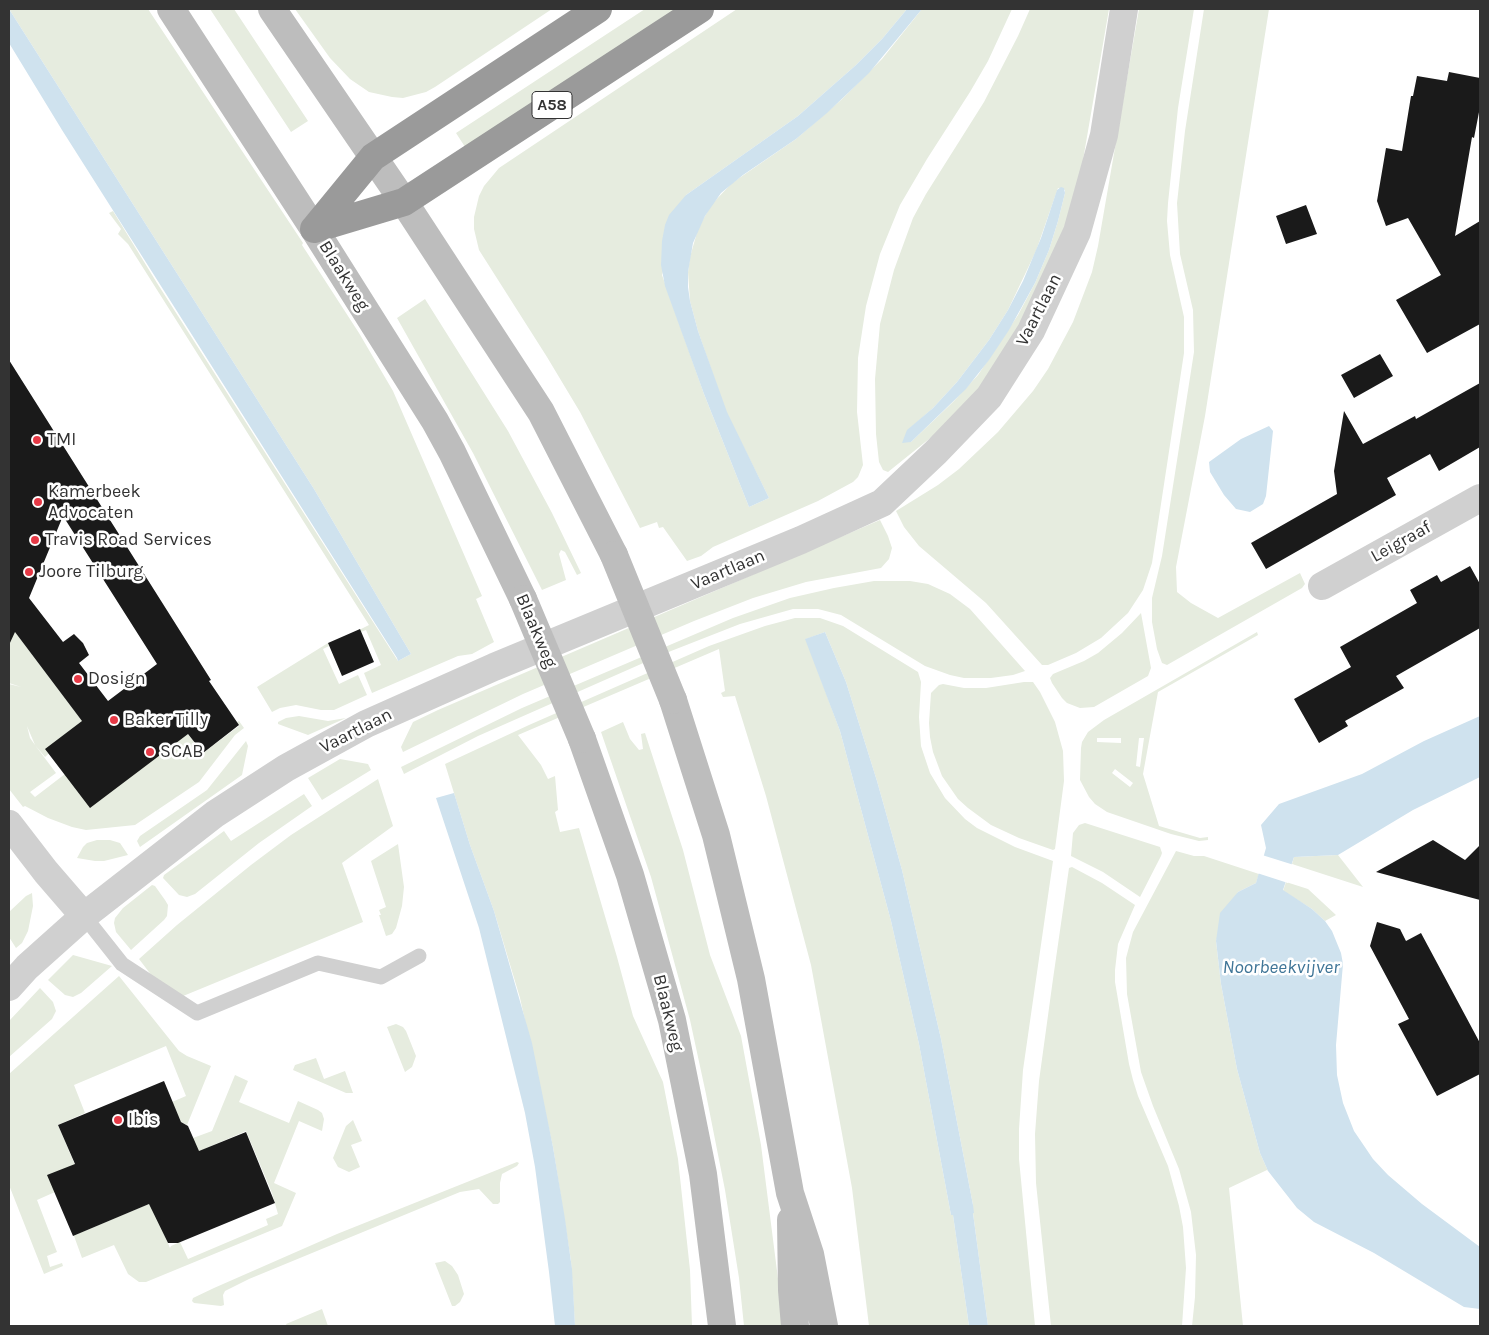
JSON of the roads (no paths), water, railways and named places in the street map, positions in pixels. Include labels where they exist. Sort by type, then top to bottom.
[{"type":"highway","points":[[314,229],[373,157],[598,9]]},
{"type":"highway","name":"A58","points":[[404,202],[700,9]]},
{"type":"highway","points":[[314,229],[404,202]]},
{"type":"main road","name":"Blaakweg","points":[[171,9],[314,229],[435,421],[523,598],[582,739],[630,875],[672,1020],[703,1174],[722,1326]]},
{"type":"main road","points":[[272,9],[404,202],[541,412],[614,554],[673,700],[716,835],[751,979],[790,1193],[810,1254],[824,1326]]},
{"type":"main road","points":[[790,1193],[792,1290],[795,1326]]},
{"type":"street","name":"Vaartlaan","points":[[9,987],[27,967],[84,916],[215,814],[286,768],[366,724],[494,667],[801,540],[882,503],[936,452],[989,397],[1031,331],[1077,232],[1104,135],[1124,9]]},
{"type":"street","name":"Leigraaf","points":[[1322,586],[1480,498]]},
{"type":"street","points":[[9,824],[46,872],[84,916]]},
{"type":"lane","points":[[84,916],[122,964],[197,1013],[318,962],[381,977],[419,956]]},
{"type":"water","points":[[9,9],[314,489],[411,654],[398,661],[62,130],[9,43]]},
{"type":"water","points":[[907,9],[922,9],[869,73],[827,113],[796,139],[743,175],[721,193],[705,216],[693,243],[688,272],[688,287],[698,331],[727,412],[769,498],[749,507],[704,394],[665,286],[661,265],[665,225],[669,215],[686,195],[798,116],[856,65],[882,39]]},
{"type":"water","points":[[1061,187],[1064,188],[1065,193],[1049,250],[1035,283],[1009,330],[989,360],[966,389],[911,442],[902,443],[907,430],[933,408],[957,382],[989,340],[1008,310],[1023,281],[1041,238],[1057,190]]},
{"type":"water","points":[[1269,426],[1273,431],[1266,496],[1263,504],[1250,512],[1236,509],[1224,495],[1210,472],[1209,462],[1241,439]]},
{"type":"water","points":[[825,632],[846,682],[902,870],[941,1039],[973,1205],[988,1326],[969,1326],[953,1215],[951,1215],[919,1044],[891,921],[840,731],[805,639]]},
{"type":"water","name":"Noorbeekvijver","points":[[1480,716],[1480,777],[1413,810],[1338,855],[1294,857],[1283,890],[1312,909],[1325,921],[1332,931],[1341,953],[1343,964],[1336,1045],[1337,1075],[1343,1103],[1354,1131],[1373,1159],[1388,1175],[1422,1204],[1480,1247],[1480,1309],[1464,1307],[1374,1253],[1314,1222],[1297,1208],[1268,1171],[1260,1153],[1237,1069],[1221,984],[1216,941],[1220,913],[1238,892],[1256,883],[1266,848],[1261,825],[1279,804],[1362,774],[1424,741]]},
{"type":"water","points":[[454,793],[470,845],[494,911],[532,1043],[565,1219],[572,1269],[575,1326],[555,1326],[535,1167],[525,1113],[479,928],[436,798]]},
{"type":"place","name":"TMI","points":[[37,440]]},
{"type":"place","name":"Kamerbeek Advocaten","points":[[38,502]]},
{"type":"place","name":"Travis Road Services","points":[[35,540]]},
{"type":"place","name":"Joore Tilburg","points":[[29,572]]},
{"type":"place","name":"Dosign","points":[[78,679]]},
{"type":"place","name":"Baker Tilly","points":[[114,720]]},
{"type":"place","name":"SCAB","points":[[150,752]]},
{"type":"place","name":"Ibis","points":[[118,1120]]}]
